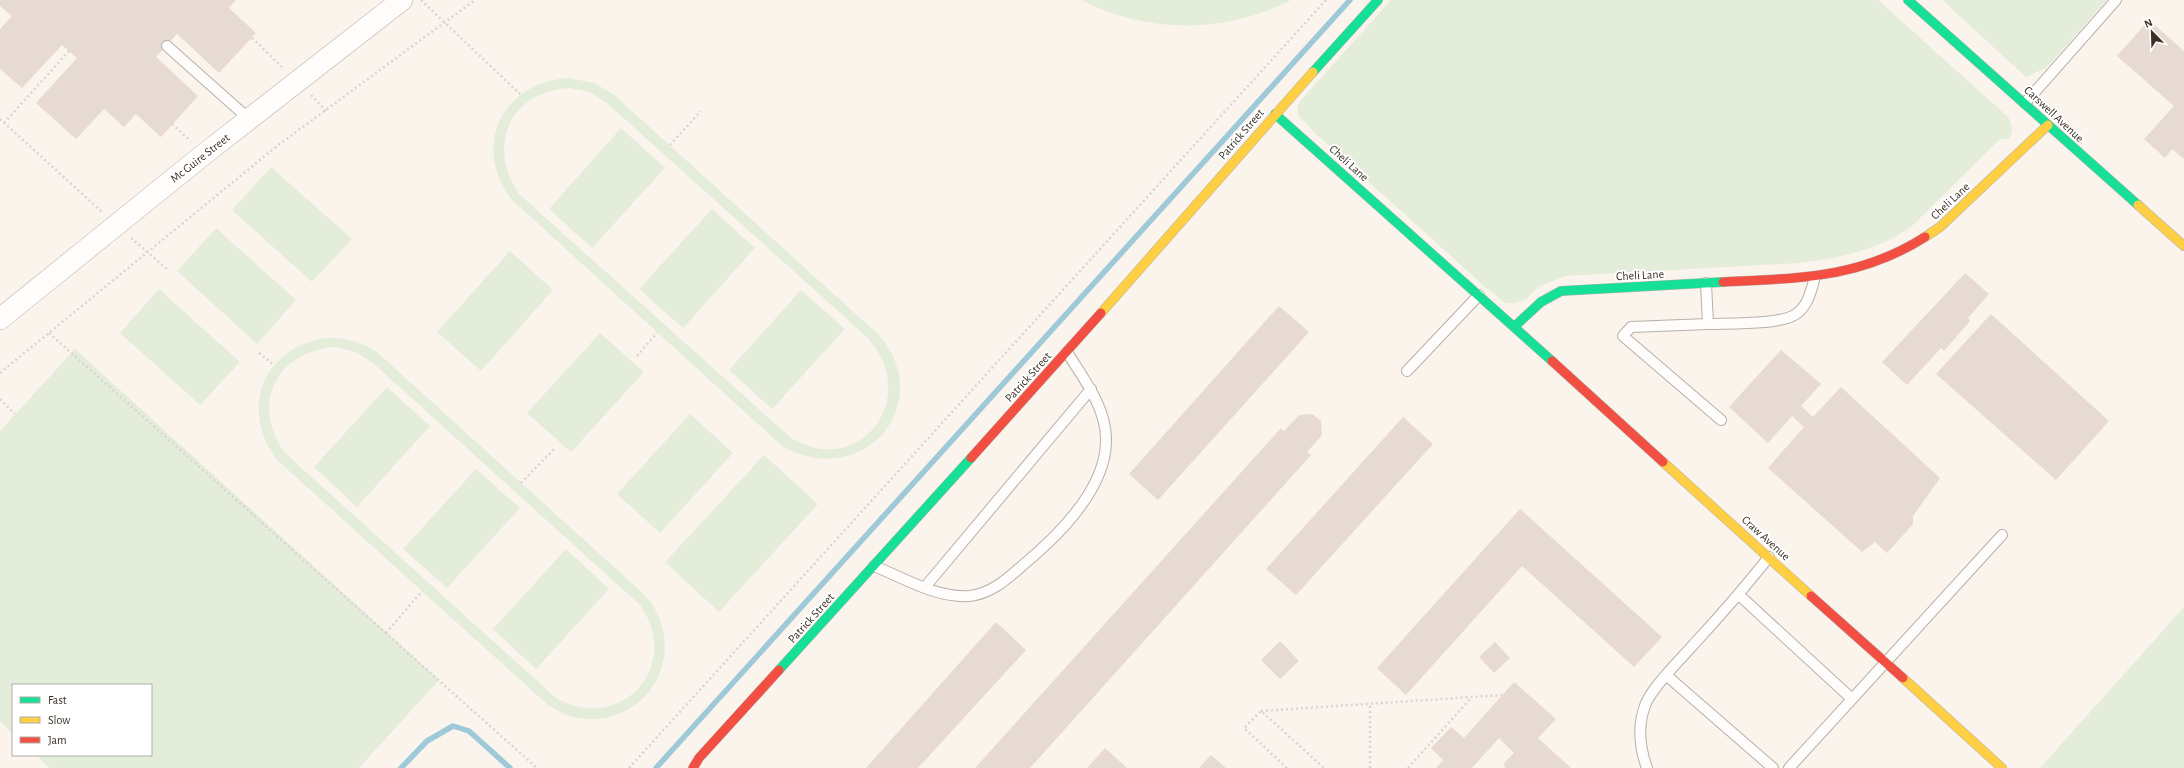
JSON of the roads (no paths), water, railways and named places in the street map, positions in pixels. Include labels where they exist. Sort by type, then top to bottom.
[{"type":"street","name":"Mc Guire Street","points":[[0,319],[249,119],[402,0]]},
{"type":"street","name":"Patrick Street","points":[[693,768],[699,758],[1067,352],[1275,114],[1378,0]]},
{"type":"street","name":"Carswell Avenue","points":[[1908,0],[2184,246]]},
{"type":"street","name":"Cheli Lane","points":[[1275,114],[1514,327],[1538,303],[1561,291],[1815,277],[1866,266],[1901,252],[1940,227],[2048,125]]},
{"type":"street","name":"Craw Avenue","points":[[1514,327],[2002,768]]},
{"type":"lane","points":[[2025,103],[2116,0]]},
{"type":"lane","points":[[167,46],[249,119]]},
{"type":"lane","points":[[1721,420],[1623,336],[1631,327],[1780,321],[1796,315],[1810,297],[1815,277]]},
{"type":"lane","points":[[1706,283],[1708,324]]},
{"type":"lane","points":[[1407,370],[1479,295]]},
{"type":"lane","points":[[874,566],[944,595],[970,596],[998,587],[1049,543],[1077,512],[1096,479],[1105,457],[1106,438],[1102,418],[1091,389],[1067,352]]},
{"type":"lane","points":[[924,586],[1091,389]]},
{"type":"lane","points":[[1789,768],[1851,698],[2002,535]]},
{"type":"lane","points":[[1647,768],[1642,754],[1639,731],[1646,703],[1666,675],[1739,595],[1769,557]]},
{"type":"lane","points":[[1739,595],[1851,698]]},
{"type":"lane","points":[[1666,675],[1773,768]]},
{"type":"waterway","points":[[656,768],[1350,0]]},
{"type":"waterway","points":[[401,768],[427,741],[453,726],[469,731],[510,768]]}]
